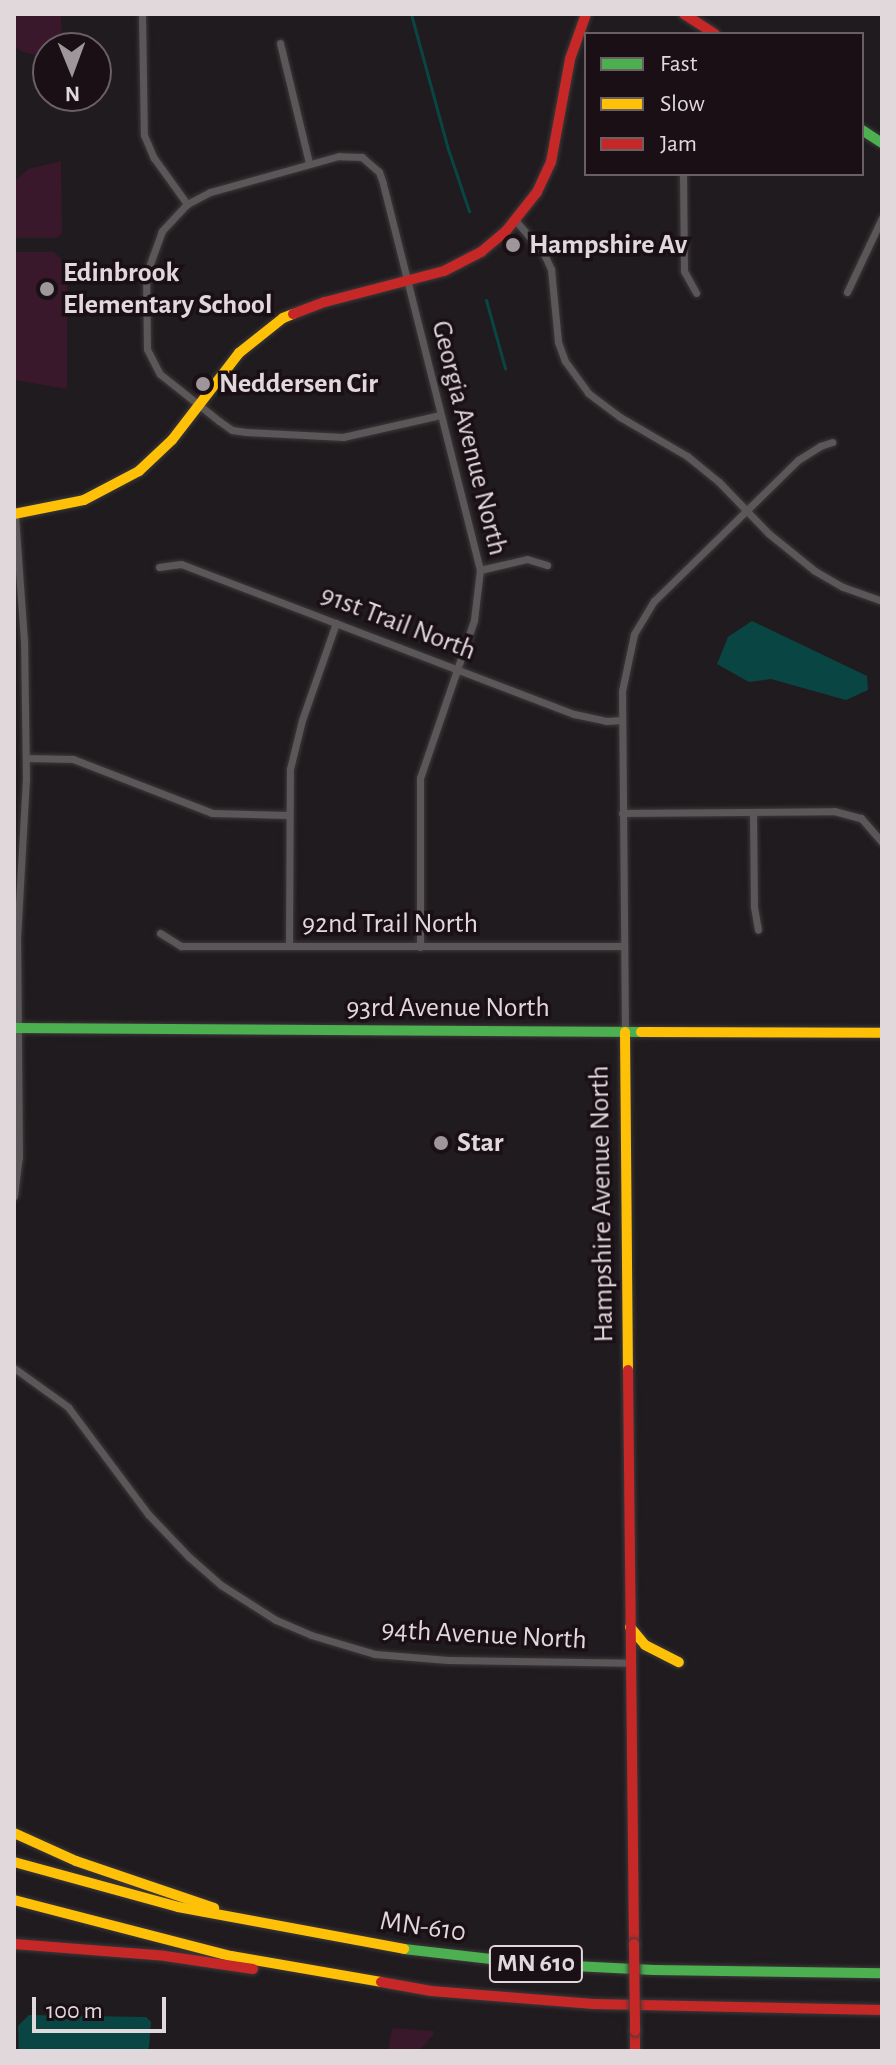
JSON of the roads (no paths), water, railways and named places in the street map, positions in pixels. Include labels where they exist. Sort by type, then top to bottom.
[{"type":"main road","points":[[15,514],[62,507],[120,483],[155,457],[239,353],[283,318],[325,302],[408,281],[464,262],[516,221],[537,192],[551,162],[561,127],[570,59],[586,14]]},
{"type":"main road","points":[[580,31],[594,14]]},
{"type":"main road","points":[[684,14],[712,32]]},
{"type":"main road","points":[[864,131],[882,143]]},
{"type":"main road","name":"93rd Avenue North","points":[[15,1028],[882,1033]]},
{"type":"main road","name":"Hampshire Avenue North","points":[[625,1032],[635,2051]]},
{"type":"main road","points":[[630,1627],[645,1645],[679,1662]]},
{"type":"main road","points":[[14,1833],[76,1861],[286,1930]]},
{"type":"main road","name":"MN-610","points":[[14,1862],[178,1907],[286,1930],[420,1952],[523,1963],[789,1972],[882,1970]]},
{"type":"main road","name":"MN 610","points":[[14,1900],[166,1942],[378,1984],[593,2004],[882,2012]]},
{"type":"main road","points":[[14,1944],[74,1947],[378,1984]]},
{"type":"main road","points":[[14,1953],[74,1947]]},
{"type":"street","points":[[142,14],[144,135],[154,158],[187,204]]},
{"type":"street","points":[[280,43],[309,163],[224,187],[187,204],[162,231],[148,262],[147,349],[160,374],[232,430],[325,437],[362,434],[441,415]]},
{"type":"street","name":"Georgia Avenue North","points":[[309,163],[339,156],[362,157],[379,172],[480,570],[479,603],[419,786],[420,947]]},
{"type":"street","points":[[683,176],[684,271],[696,293]]},
{"type":"street","points":[[847,292],[882,218]]},
{"type":"street","points":[[516,221],[544,254],[551,269],[558,342],[565,361],[588,393],[620,417],[687,456],[768,533],[815,571],[843,587],[882,601]]},
{"type":"street","name":"Hampshire Avenue North","points":[[625,1032],[623,672],[634,634],[643,617],[667,587],[798,460],[832,442]]},
{"type":"street","points":[[14,1196],[19,1157],[16,939],[26,758],[24,641],[15,514]]},
{"type":"street","points":[[480,570],[527,559],[547,565]]},
{"type":"street","name":"91st Trail North","points":[[159,567],[181,564],[574,714],[622,720]]},
{"type":"street","points":[[289,946],[288,815],[294,744],[336,623]]},
{"type":"street","points":[[26,758],[73,759],[212,813],[288,815]]},
{"type":"street","points":[[753,812],[754,907],[758,930]]},
{"type":"street","points":[[622,813],[848,813],[871,826],[882,842]]},
{"type":"street","name":"92nd Trail North","points":[[160,933],[181,946],[623,946]]},
{"type":"street","name":"94th Avenue North","points":[[14,1368],[58,1397],[76,1415],[148,1514],[189,1557],[221,1585],[276,1620],[311,1635],[375,1654],[448,1660],[631,1663]]},
{"type":"water","points":[[752,621],[867,676],[868,690],[846,700],[771,679],[749,682],[717,664],[728,637]]},
{"type":"water","points":[[29,2015],[146,2017],[151,2022],[149,2047],[147,2051],[19,2051],[18,2026]]},
{"type":"waterway","points":[[411,14],[447,146],[469,211]]},
{"type":"waterway","points":[[486,300],[505,368]]},
{"type":"place","name":"Hampshire Av","points":[[513,245]]},
{"type":"place","name":"Edinbrook Elementary School","points":[[47,289]]},
{"type":"place","name":"Neddersen Cir","points":[[203,384]]},
{"type":"place","name":"Star","points":[[441,1143]]}]
